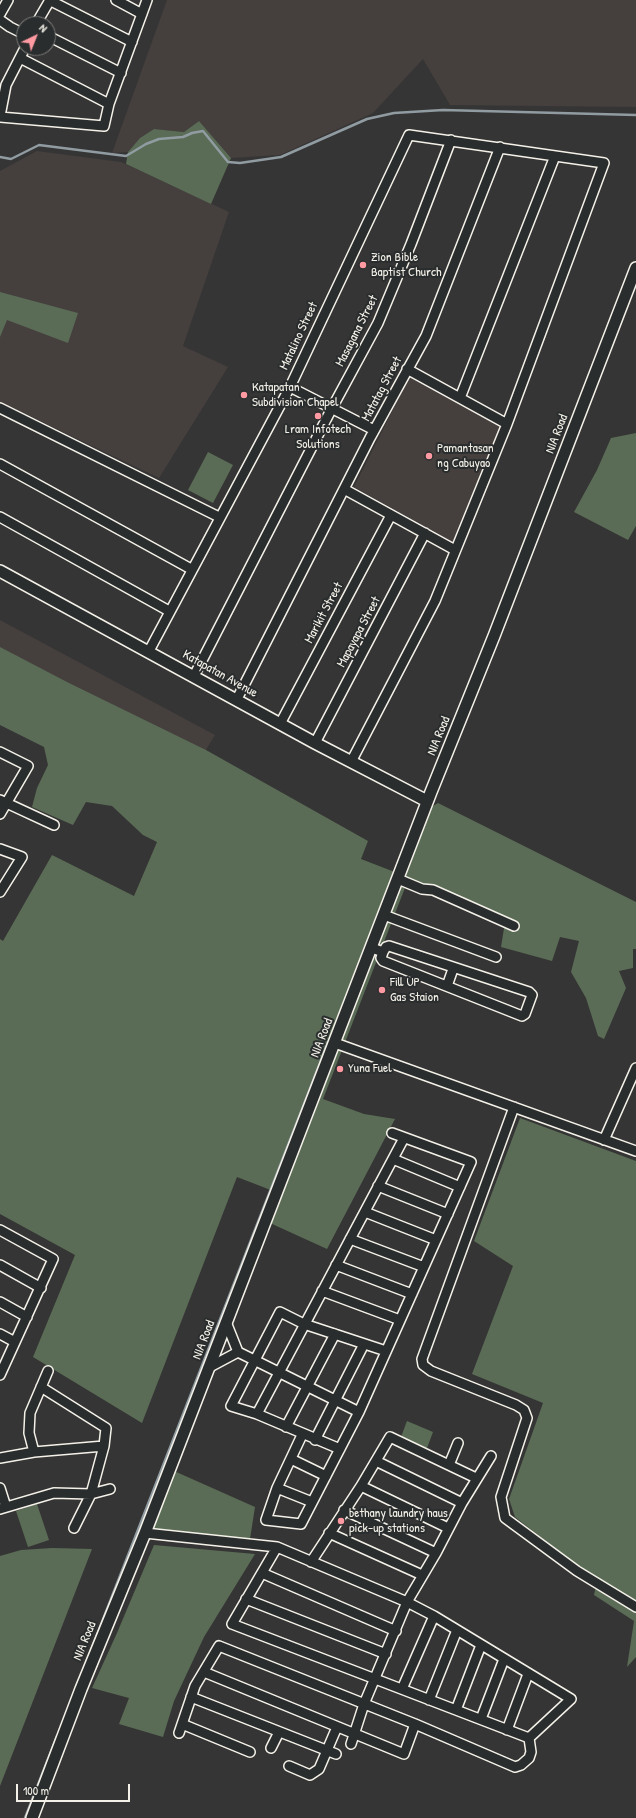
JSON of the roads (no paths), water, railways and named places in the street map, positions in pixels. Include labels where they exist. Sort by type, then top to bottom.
[{"type":"street","points":[[0,14],[8,0]]},
{"type":"street","points":[[41,16],[50,0],[132,42]]},
{"type":"street","points":[[116,0],[142,14]]},
{"type":"street","points":[[109,104],[20,58],[6,85],[0,116],[104,126],[109,104],[147,0]]},
{"type":"street","points":[[0,20],[16,30]]},
{"type":"street","points":[[56,40],[121,73]]},
{"type":"street","name":"Matalino Street","points":[[149,651],[219,517],[290,387],[409,135],[451,140]]},
{"type":"street","points":[[351,762],[435,601],[507,424],[604,163],[451,140]]},
{"type":"street","name":"Masagana Street","points":[[194,676],[332,408],[378,323],[411,244],[451,140]]},
{"type":"street","name":"Matatag Street","points":[[237,699],[374,430],[426,336],[500,147]]},
{"type":"street","points":[[460,398],[555,156]]},
{"type":"street","name":"NIA Road","points":[[32,1818],[81,1689],[145,1533],[208,1368],[336,1043],[427,801],[494,636],[636,268]]},
{"type":"street","points":[[407,369],[507,424]]},
{"type":"street","points":[[290,387],[374,430]]},
{"type":"street","points":[[0,408],[219,517]]},
{"type":"street","points":[[0,464],[191,570]]},
{"type":"street","points":[[344,489],[455,550]]},
{"type":"street","name":"Marikit Street","points":[[280,724],[391,515]]},
{"type":"street","points":[[0,517],[169,611]]},
{"type":"street","name":"Mapayapa Street","points":[[315,743],[425,533]]},
{"type":"street","name":"Katapatan Avenue","points":[[0,571],[237,699],[315,743],[427,801]]},
{"type":"street","points":[[0,752],[28,766],[4,802],[0,814]]},
{"type":"street","points":[[4,802],[54,825]]},
{"type":"street","points":[[0,849],[22,857],[0,892]]},
{"type":"street","points":[[398,879],[422,889],[434,890],[514,926]]},
{"type":"street","points":[[384,915],[496,958]]},
{"type":"street","points":[[389,946],[453,969],[531,993],[525,1014],[522,1016],[382,961],[381,958],[383,952],[386,947],[389,946]]},
{"type":"street","points":[[372,948],[383,952]]},
{"type":"street","points":[[447,986],[453,969]]},
{"type":"street","points":[[336,1043],[636,1151]]},
{"type":"street","points":[[604,1140],[636,1068]]},
{"type":"street","points":[[514,1107],[422,1359],[423,1365],[431,1371],[516,1405],[524,1410],[527,1418],[501,1497],[505,1518],[576,1571],[636,1607]]},
{"type":"street","points":[[302,1434],[277,1488],[266,1520],[301,1524],[359,1412],[471,1162],[392,1133]]},
{"type":"street","points":[[256,1414],[404,1138]]},
{"type":"street","points":[[393,1160],[460,1186]]},
{"type":"street","points":[[378,1186],[448,1214]]},
{"type":"street","points":[[364,1212],[436,1240]]},
{"type":"street","points":[[0,1230],[53,1259],[0,1375]]},
{"type":"street","points":[[350,1239],[424,1267]]},
{"type":"street","points":[[336,1265],[412,1294]]},
{"type":"street","points":[[0,1266],[41,1288]]},
{"type":"street","points":[[322,1291],[400,1320]]},
{"type":"street","points":[[0,1302],[27,1317]]},
{"type":"street","points":[[340,1449],[315,1440],[256,1414],[231,1406],[280,1312],[304,1324],[386,1351]]},
{"type":"street","points":[[226,1322],[238,1352],[359,1412]]},
{"type":"street","points":[[0,1334],[15,1342]]},
{"type":"street","points":[[286,1427],[335,1334]]},
{"type":"street","points":[[315,1440],[364,1344]]},
{"type":"street","points":[[208,1368],[238,1352]]},
{"type":"street","points":[[34,1452],[29,1433],[30,1413],[48,1372]]},
{"type":"street","points":[[41,1387],[106,1428],[104,1446],[91,1494],[74,1528]]},
{"type":"street","points":[[311,1562],[361,1486],[390,1437],[476,1478]]},
{"type":"street","points":[[449,1465],[458,1443]]},
{"type":"street","points":[[0,1458],[34,1452],[104,1446]]},
{"type":"street","points":[[351,1744],[364,1704],[407,1602],[436,1553],[476,1478],[491,1456]]},
{"type":"street","points":[[291,1459],[326,1476]]},
{"type":"street","points":[[376,1461],[462,1503]]},
{"type":"street","points":[[361,1486],[448,1528]]},
{"type":"street","points":[[0,1488],[3,1508],[54,1493],[91,1494],[110,1489]]},
{"type":"street","points":[[277,1488],[312,1502]]},
{"type":"street","points":[[344,1510],[436,1553]]},
{"type":"street","points":[[145,1533],[277,1547],[407,1602],[434,1616],[571,1699],[529,1738]]},
{"type":"street","points":[[329,1533],[422,1575]]},
{"type":"street","points":[[277,1547],[232,1624],[529,1738]]},
{"type":"street","points":[[262,1573],[396,1631]]},
{"type":"street","points":[[246,1599],[386,1654]]},
{"type":"street","points":[[402,1689],[434,1616]]},
{"type":"street","points":[[429,1700],[457,1630]]},
{"type":"street","points":[[456,1710],[481,1645]]},
{"type":"street","points":[[250,1752],[181,1728],[195,1686],[219,1646],[415,1724],[515,1767],[521,1765],[529,1758],[531,1752],[529,1738]]},
{"type":"street","points":[[481,1720],[504,1659]]},
{"type":"street","points":[[204,1672],[404,1754],[415,1724]]},
{"type":"street","points":[[507,1730],[528,1674]]},
{"type":"street","points":[[191,1697],[336,1754]]},
{"type":"street","points":[[288,1766],[310,1776],[319,1769],[337,1727]]},
{"type":"street","points":[[271,1748],[279,1732]]},
{"type":"waterway","points":[[0,157],[11,159],[39,145],[126,156],[146,144],[159,139],[183,137],[192,133],[203,131],[228,162],[240,163],[281,157],[367,119],[394,113],[443,110],[636,115]]},
{"type":"waterway","points":[[86,1663],[329,1040]]},
{"type":"waterway","points":[[25,1818],[57,1736]]},
{"type":"place","name":"Zion Bible Baptist Church","points":[[363,265]]},
{"type":"place","name":"Katapatan Subdivision Chapel","points":[[244,395]]},
{"type":"place","name":"Lram Infotech Solutions","points":[[318,416]]},
{"type":"place","name":"Pamantasan ng Cabuyao","points":[[429,456]]},
{"type":"place","name":"Fill UP Gas Staion","points":[[382,990]]},
{"type":"place","name":"Yuna Fuel","points":[[340,1069]]},
{"type":"place","name":"bethany laundry haus pick-up stations","points":[[341,1521]]}]
